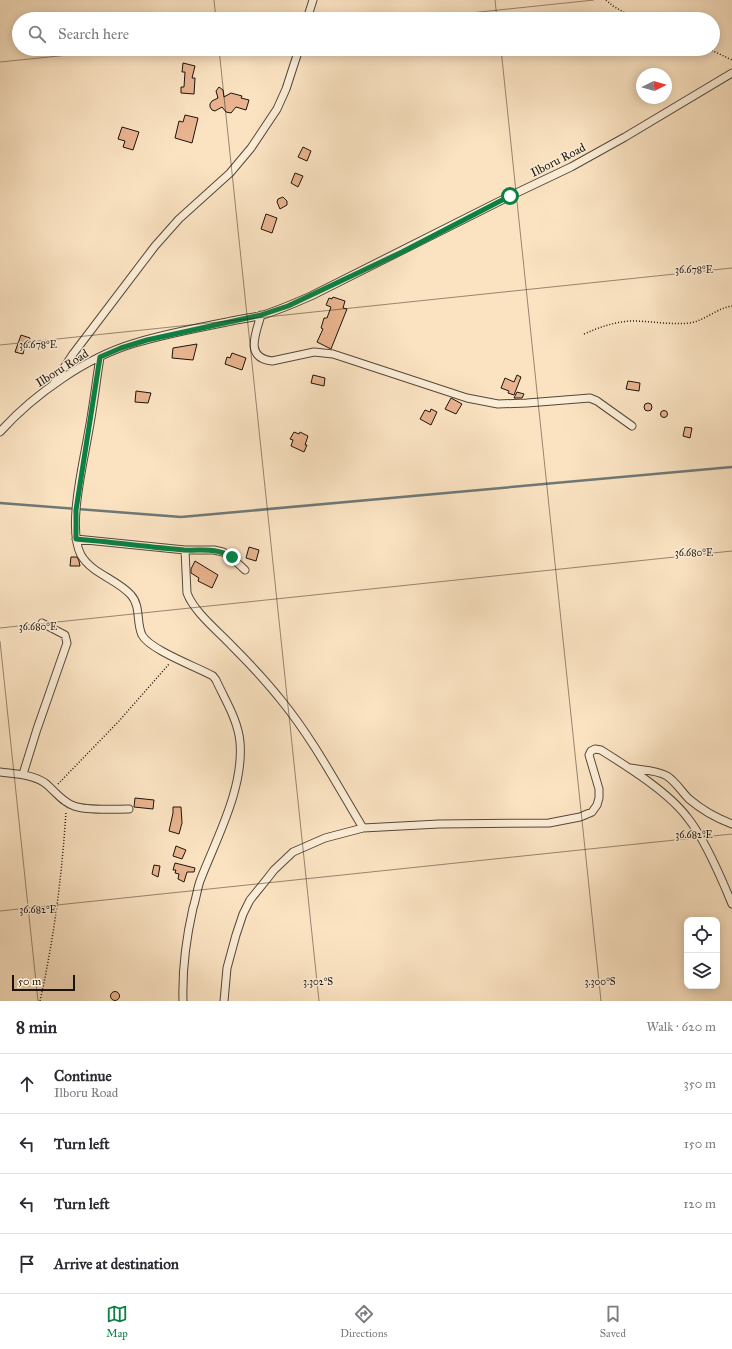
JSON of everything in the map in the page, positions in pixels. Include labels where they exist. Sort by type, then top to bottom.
[{"type":"street","points":[[309,12],[313,0]]},
{"type":"street","points":[[51,386],[73,354],[155,246],[179,220],[230,173],[251,148],[277,109],[286,89],[297,56]]},
{"type":"street","name":"Ilboru Road","points":[[0,432],[18,412],[51,386],[100,357],[134,343],[261,315],[311,296],[566,169],[625,137],[732,73]]},
{"type":"street","points":[[261,315],[254,338],[254,346],[256,353],[260,358],[266,360],[272,361],[314,352],[333,354],[467,398],[498,404],[590,398],[597,401],[632,426]]},
{"type":"street","points":[[100,357],[76,510],[76,539],[81,555],[91,567],[114,582],[133,598],[143,637],[149,643],[174,658],[213,676],[234,720],[240,744],[239,769],[230,806],[200,883],[189,927],[184,954],[182,977],[183,1001]]},
{"type":"street","points":[[76,539],[185,550],[214,550],[223,552],[232,557],[245,570]]},
{"type":"street","points":[[185,550],[188,597],[196,609],[241,654],[281,700],[311,741],[363,828]]},
{"type":"street","points":[[23,774],[37,728],[67,643],[65,635],[42,623]]},
{"type":"street","points":[[224,1001],[227,968],[236,935],[250,900],[274,870],[293,852],[325,838],[363,828],[447,824],[549,823],[580,817],[592,812],[598,805],[600,798],[599,789],[589,756],[591,751],[595,749],[601,750],[656,788],[680,808],[688,817],[704,844],[732,904]]},
{"type":"street","points":[[628,768],[666,775],[688,798],[701,808],[712,816],[732,824]]},
{"type":"street","points":[[0,772],[23,774],[41,781],[67,803],[79,808],[130,809]]},
{"type":"path","points":[[606,0],[624,12]]},
{"type":"path","points":[[720,54],[732,60]]},
{"type":"path","points":[[584,334],[603,326],[618,322],[688,323],[699,321],[723,308],[732,306]]},
{"type":"path","points":[[52,790],[93,746],[119,721],[174,658]]},
{"type":"path","points":[[40,1001],[53,934],[67,803]]},
{"type":"building","points":[[183,63],[195,66],[192,78],[195,78],[194,94],[181,93],[181,87],[184,87],[185,72],[182,72]]},
{"type":"building","points":[[219,87],[223,90],[224,97],[231,93],[249,100],[246,110],[236,107],[231,113],[226,112],[222,107],[215,111],[212,110],[210,104],[218,98],[216,91]]},
{"type":"building","points":[[185,115],[198,118],[192,143],[175,138],[179,121],[183,122]]},
{"type":"building","points":[[122,127],[139,132],[133,150],[123,147],[125,141],[118,139]]},
{"type":"building","points":[[303,147],[311,151],[307,161],[298,157]]},
{"type":"building","points":[[295,173],[303,176],[298,187],[291,183]]},
{"type":"building","points":[[283,197],[287,201],[287,205],[280,209],[277,202],[278,199]]},
{"type":"building","points":[[266,214],[277,218],[272,233],[261,229]]},
{"type":"building","points":[[333,297],[345,301],[343,308],[347,309],[331,349],[317,342],[323,329],[321,328],[324,318],[327,318],[331,307],[326,305],[329,298],[332,299]]},
{"type":"building","points":[[21,335],[30,338],[27,346],[25,345],[23,354],[15,352]]},
{"type":"building","points":[[197,344],[193,360],[172,358],[173,348]]},
{"type":"building","points":[[232,353],[246,358],[242,370],[225,364],[227,357],[230,358]]},
{"type":"building","points":[[313,375],[325,378],[324,386],[311,383]]},
{"type":"building","points":[[517,375],[521,377],[514,395],[501,388],[505,378],[514,382]]},
{"type":"building","points":[[628,381],[640,383],[639,391],[626,389]]},
{"type":"building","points":[[136,391],[151,393],[148,403],[135,402]]},
{"type":"building","points":[[517,392],[524,394],[522,398],[514,398]]},
{"type":"building","points":[[451,398],[462,404],[456,414],[445,409]]},
{"type":"building","points":[[648,403],[651,404],[651,410],[648,411],[645,410],[644,407],[645,404]]},
{"type":"building","points":[[431,409],[437,412],[431,425],[420,419],[425,410],[430,412]]},
{"type":"building","points":[[664,410],[667,411],[667,417],[664,418],[661,417],[660,414],[661,411]]},
{"type":"building","points":[[685,427],[692,428],[690,438],[683,436]]},
{"type":"building","points":[[294,432],[299,434],[300,432],[308,436],[305,445],[307,445],[304,452],[291,446],[293,440],[290,439]]},
{"type":"building","points":[[249,547],[259,550],[256,561],[246,558]]},
{"type":"building","points":[[71,557],[77,557],[80,566],[70,566]]},
{"type":"building","points":[[195,561],[218,575],[212,588],[198,581],[199,578],[191,573],[191,569]]},
{"type":"building","points":[[135,798],[154,800],[153,809],[134,807]]},
{"type":"building","points":[[173,807],[181,807],[182,823],[179,834],[169,831]]},
{"type":"building","points":[[176,846],[186,850],[182,859],[173,856]]},
{"type":"building","points":[[175,863],[195,868],[194,872],[187,872],[184,882],[178,879],[179,874],[175,873],[176,870],[173,870]]},
{"type":"building","points":[[154,865],[160,866],[158,877],[152,874]]},
{"type":"building","points":[[113,992],[117,992],[119,996],[117,1000],[113,1000],[111,998],[111,994]]},
{"type":"waterway","points":[[0,503],[181,517],[732,467]]},
{"type":"route","points":[[232,557],[223,552],[214,550],[185,550],[76,539],[76,510],[100,357],[134,343],[278,310],[311,296],[370,266],[402,252],[510,196]]}]
